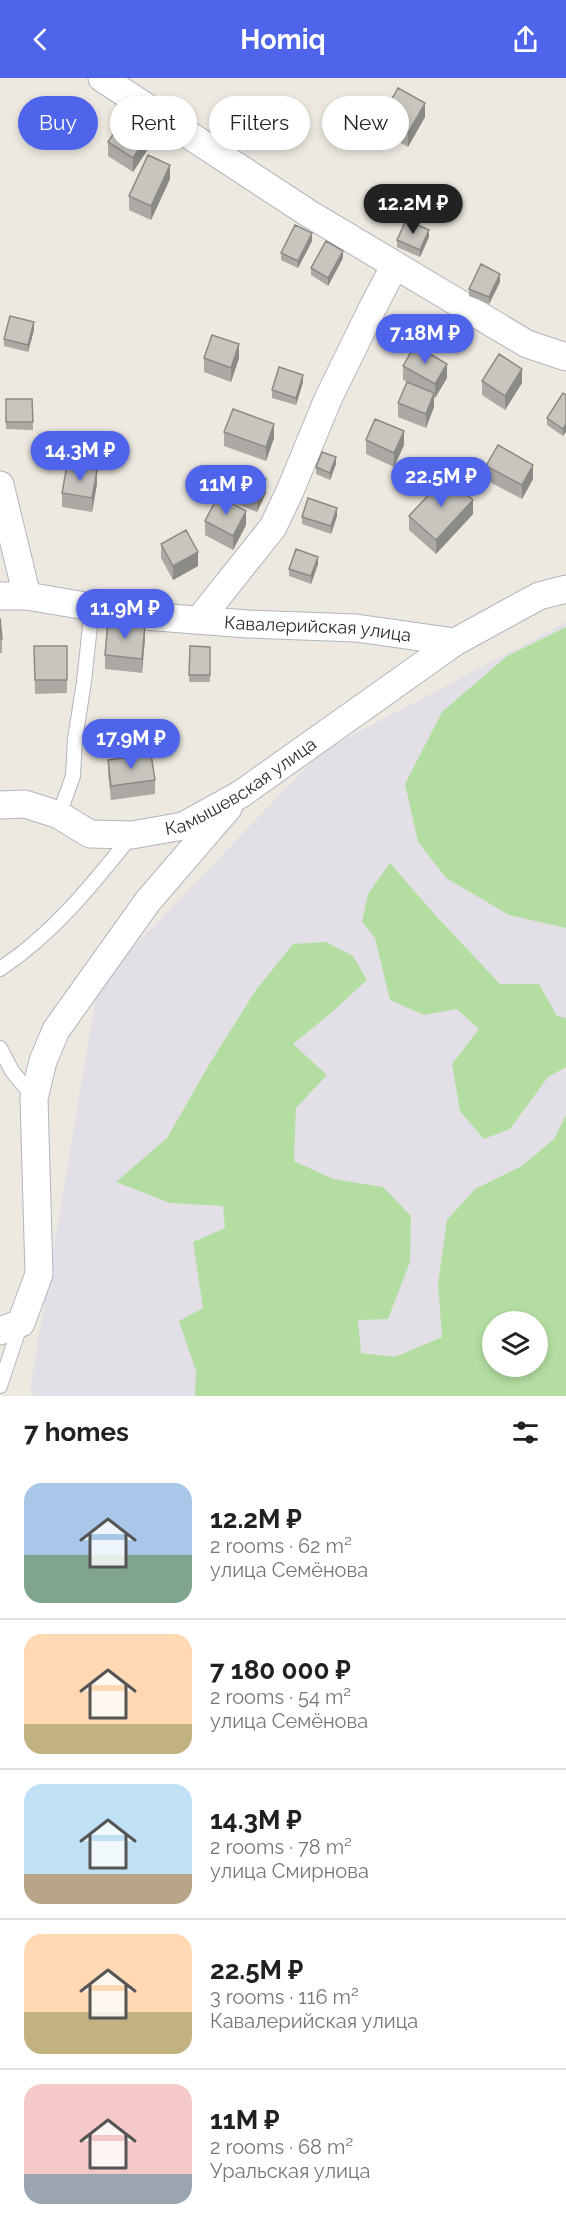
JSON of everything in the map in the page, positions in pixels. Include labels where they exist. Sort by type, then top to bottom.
[{"type":"street","points":[[102,78],[308,213],[527,344],[566,357]]},
{"type":"street","points":[[199,620],[273,526],[328,399],[395,265]]},
{"type":"street","points":[[0,485],[27,596]]},
{"type":"street","name":"Камышевская улица","points":[[0,805],[25,804],[59,815],[90,834],[132,835],[183,826],[241,794],[455,642],[540,596],[566,588]]},
{"type":"street","name":"Кавалерийская улица","points":[[0,596],[27,596],[144,616],[356,628],[455,642]]},
{"type":"street","points":[[11,1327],[39,1274],[34,1098],[43,1060],[56,1030],[148,901],[241,794]]},
{"type":"lane","points":[[59,815],[73,776],[75,739],[93,607]]},
{"type":"lane","points":[[0,969],[48,932],[92,885],[132,835]]},
{"type":"lane","points":[[0,1048],[12,1071],[34,1098]]},
{"type":"lane","points":[[0,1386],[11,1327]]},
{"type":"shaded area","points":[[566,622],[566,1396],[33,1396],[30,1388],[98,984],[321,752]]},
{"type":"green space","points":[[566,627],[566,928],[509,915],[446,878],[418,842],[405,784],[442,712],[507,656]]},
{"type":"green space","points":[[390,863],[500,984],[539,984],[557,1016],[566,1018],[566,1067],[548,1077],[510,1129],[484,1139],[460,1111],[452,1064],[479,1029],[457,1009],[424,1015],[390,1000],[375,938],[362,922],[368,894]]},
{"type":"green space","points":[[326,942],[353,956],[367,980],[293,1044],[327,1075],[296,1108],[294,1161],[333,1179],[383,1187],[411,1216],[410,1262],[388,1319],[358,1320],[361,1353],[395,1357],[442,1337],[438,1284],[447,1220],[475,1189],[522,1166],[554,1139],[566,1115],[566,1396],[195,1396],[196,1371],[179,1321],[203,1308],[193,1242],[225,1228],[223,1206],[170,1203],[116,1182],[167,1138],[210,1063],[256,990],[293,944]]},
{"type":"building","points":[[398,88],[425,103],[409,131],[409,96],[393,96]]},
{"type":"building","points":[[120,150],[138,150],[133,158]]},
{"type":"building","points":[[148,155],[170,165],[151,206],[129,196]]},
{"type":"building","points":[[406,220],[429,230],[420,250],[397,240]]},
{"type":"building","points":[[295,225],[312,233],[298,261],[281,253]]},
{"type":"building","points":[[326,241],[343,251],[328,278],[311,268]]},
{"type":"building","points":[[481,264],[500,274],[489,297],[469,289]]},
{"type":"building","points":[[10,316],[34,322],[28,345],[4,339]]},
{"type":"building","points":[[212,335],[239,344],[231,368],[204,358]]},
{"type":"building","points":[[415,345],[447,364],[435,384],[403,366]]},
{"type":"building","points":[[499,354],[522,369],[505,396],[482,381]]},
{"type":"building","points":[[279,367],[303,375],[296,398],[272,390]]},
{"type":"building","points":[[407,382],[434,393],[426,414],[398,403]]},
{"type":"building","points":[[563,393],[566,395],[566,424],[563,429],[547,418]]},
{"type":"building","points":[[6,399],[32,399],[33,422],[6,422]]},
{"type":"building","points":[[233,409],[274,424],[266,447],[224,432]]},
{"type":"building","points":[[375,419],[404,431],[394,453],[366,440]]},
{"type":"building","points":[[498,445],[533,465],[522,485],[486,466]]},
{"type":"building","points":[[322,452],[336,457],[330,473],[316,467]]},
{"type":"building","points":[[67,465],[97,470],[92,498],[62,493]]},
{"type":"building","points":[[234,466],[266,479],[257,498],[226,486]]},
{"type":"building","points":[[446,476],[473,500],[436,540],[409,516]]},
{"type":"building","points":[[218,496],[246,511],[233,536],[205,521]]},
{"type":"building","points":[[308,498],[337,508],[331,526],[302,517]]},
{"type":"building","points":[[186,530],[198,552],[173,566],[161,544]]},
{"type":"building","points":[[296,549],[318,557],[311,576],[289,569]]},
{"type":"building","points":[[108,621],[145,624],[142,659],[105,655]]},
{"type":"building","points":[[34,646],[67,646],[67,680],[35,680]]},
{"type":"building","points":[[190,646],[210,647],[210,675],[189,675]]},
{"type":"building","points":[[151,754],[155,780],[111,786],[108,760]]}]
